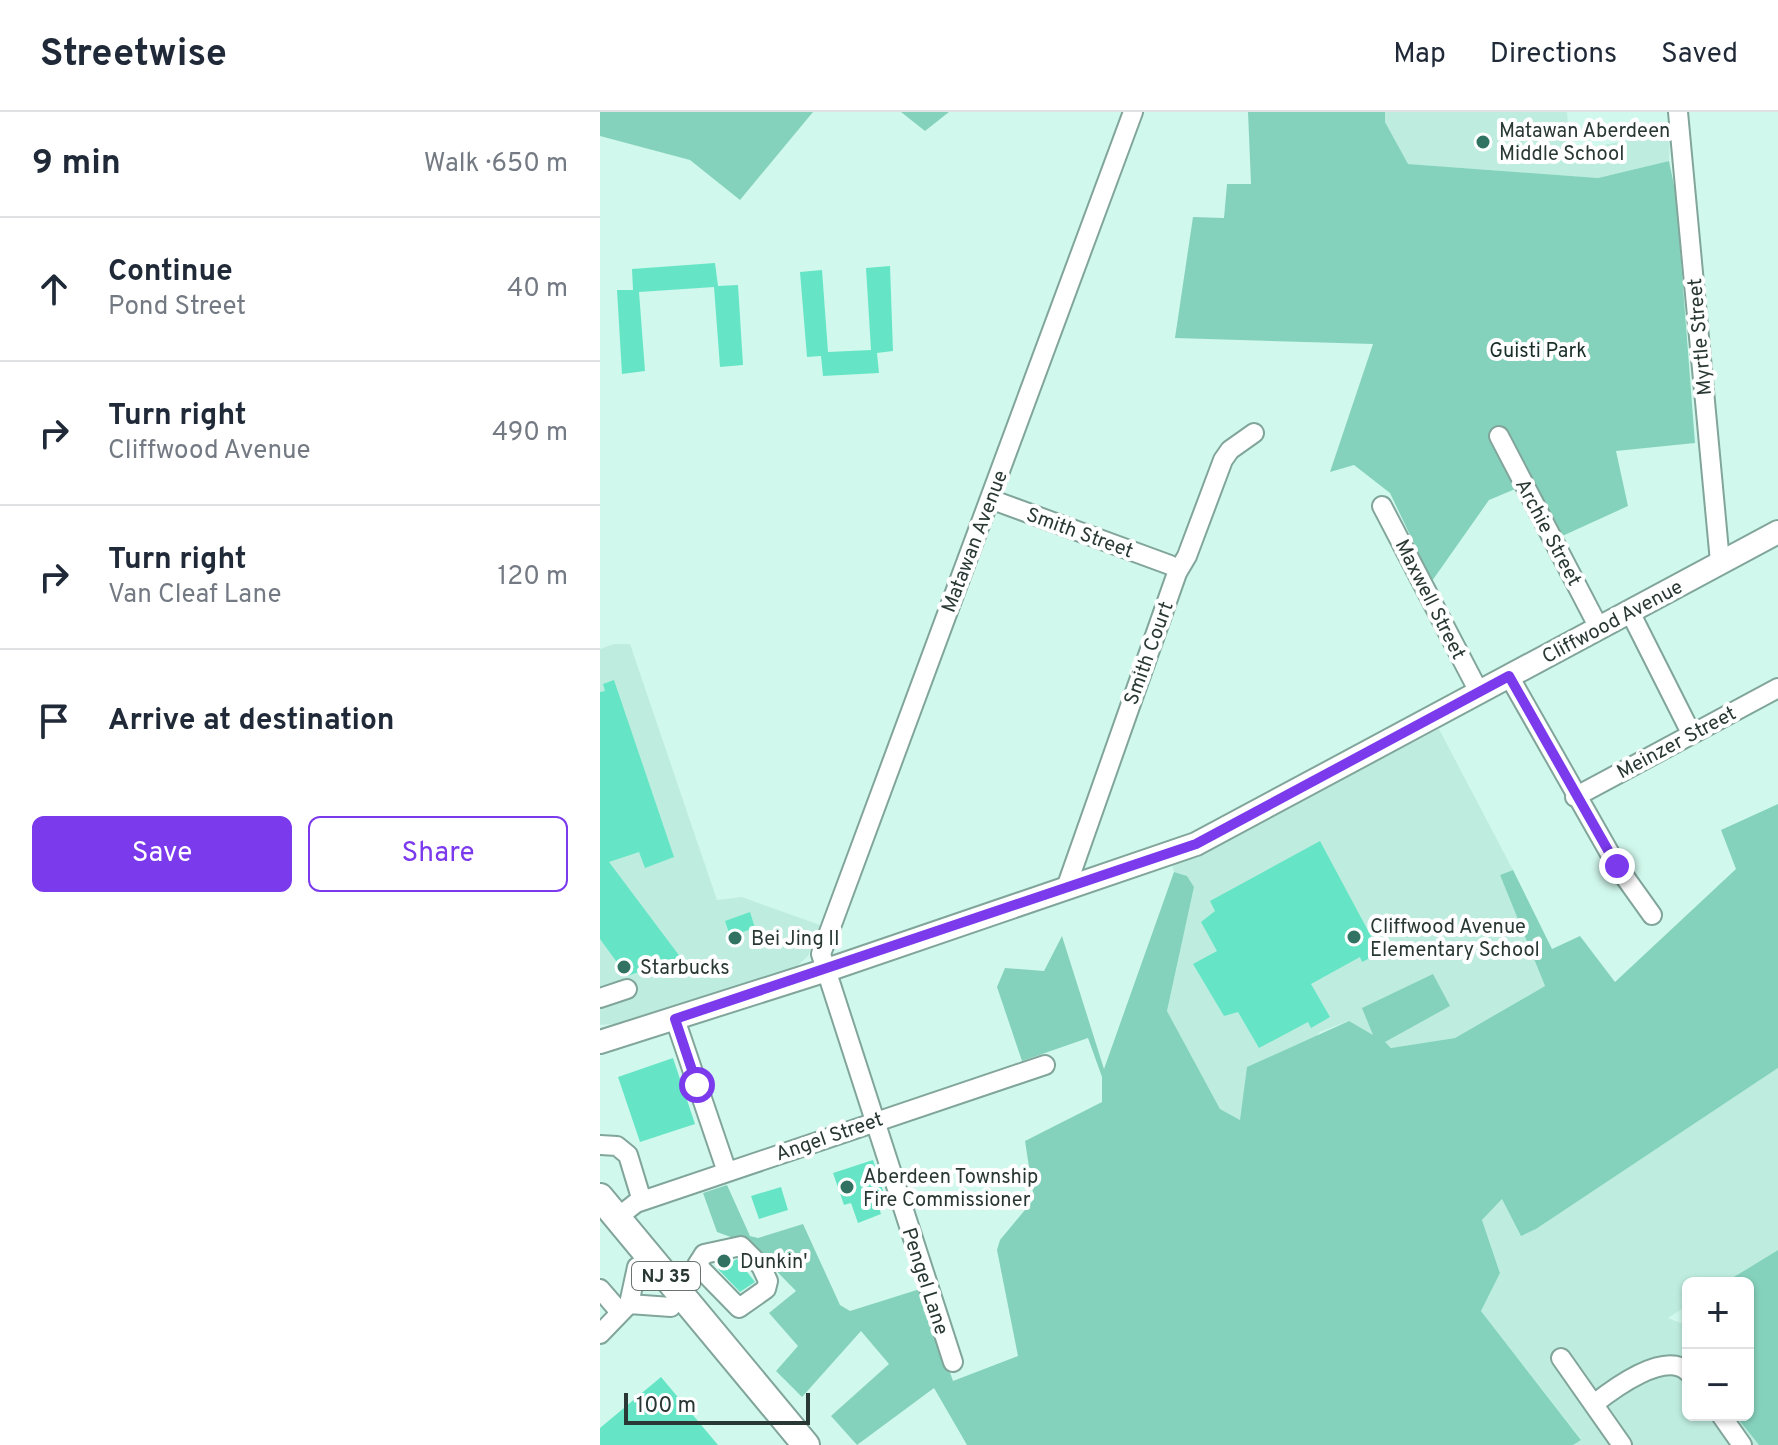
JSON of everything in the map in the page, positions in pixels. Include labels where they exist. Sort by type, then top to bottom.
[{"type":"highway","name":"NJ 35","points":[[600,1197],[609,1220],[637,1267],[787,1445]]},
{"type":"highway","name":"NJ 35","points":[[609,1220],[806,1445]]},
{"type":"main road","name":"Cliffwood Avenue","points":[[600,1042],[824,971],[1196,844],[1778,532]]},
{"type":"street","name":"Matawan Avenue","points":[[824,971],[821,954],[835,913],[1133,112]]},
{"type":"street","name":"Myrtle Street","points":[[1678,112],[1720,562]]},
{"type":"street","name":"Smith Court","points":[[1066,888],[1177,573],[1187,556],[1223,460],[1230,450],[1254,433]]},
{"type":"street","name":"Archie Street","points":[[1499,436],[1599,628]]},
{"type":"street","name":"Smith Street","points":[[990,499],[1170,565]]},
{"type":"street","name":"Maxwell Street","points":[[1382,506],[1479,692]]},
{"type":"street","points":[[1630,612],[1691,733]]},
{"type":"street","points":[[1509,676],[1575,797],[1617,866],[1652,915]]},
{"type":"street","name":"Meinzer Street","points":[[1575,797],[1778,688]]},
{"type":"street","name":"Pengel Lane","points":[[824,971],[953,1362]]},
{"type":"street","points":[[600,998],[627,989]]},
{"type":"street","points":[[675,1019],[727,1172]]},
{"type":"street","name":"Angel Street","points":[[609,1220],[642,1201],[1045,1065]]},
{"type":"street","points":[[600,1145],[617,1146],[628,1155],[642,1201]]},
{"type":"street","points":[[600,1334],[624,1308],[637,1267]]},
{"type":"street","points":[[600,1289],[624,1308],[671,1307]]},
{"type":"street","points":[[1561,1358],[1622,1445]]},
{"type":"street","points":[[1594,1404],[1620,1384],[1653,1369],[1667,1365],[1682,1367]]},
{"type":"street","points":[[1725,1421],[1742,1445]]},
{"type":"shaded area","name":"Matawan Aberdeen Middle School","points":[[1385,112],[1567,112],[1570,151],[1670,133],[1669,161],[1598,178],[1407,164],[1385,122]]},
{"type":"shaded area","points":[[614,644],[630,644],[717,900],[742,897],[820,925],[808,956],[796,967],[614,1024],[600,1025],[600,649]]},
{"type":"shaded area","name":"Cliffwood Avenue Elementary School","points":[[1439,729],[1513,870],[1500,875],[1545,986],[1455,1038],[1392,1048],[1348,1021],[1320,1032],[1240,1120],[1220,1109],[1167,1011],[1194,887],[1187,876],[1174,872],[1172,864],[1203,853]]},
{"type":"shaded area","points":[[1778,1068],[1778,1250],[1734,1277],[1682,1277],[1682,1309],[1668,1318],[1682,1324],[1682,1421],[1740,1421],[1759,1445],[1573,1445],[1581,1439],[1481,1311],[1500,1272],[1482,1220],[1503,1198],[1521,1235],[1536,1229]]},
{"type":"green space","points":[[600,112],[813,112],[740,200],[690,160],[600,136]]},
{"type":"green space","points":[[901,112],[949,112],[925,131]]},
{"type":"green space","name":"Guisti Park","points":[[1248,112],[1385,112],[1385,122],[1408,164],[1598,178],[1669,161],[1676,195],[1695,443],[1616,451],[1628,506],[1558,538],[1532,482],[1489,500],[1432,581],[1390,493],[1354,465],[1330,472],[1373,344],[1175,338],[1193,217],[1224,218],[1227,184],[1251,184]]},
{"type":"green space","points":[[1778,804],[1778,1068],[1536,1229],[1521,1236],[1502,1199],[1482,1220],[1500,1273],[1481,1311],[1581,1440],[1573,1445],[967,1445],[934,1388],[857,1445],[831,1416],[889,1364],[861,1331],[802,1397],[776,1371],[798,1346],[769,1313],[796,1291],[750,1244],[717,1232],[703,1193],[727,1185],[750,1236],[758,1238],[803,1224],[840,1305],[850,1311],[920,1289],[953,1381],[1018,1356],[997,1250],[1000,1240],[1034,1199],[1025,1141],[1102,1102],[1102,1077],[1088,1038],[1022,1061],[997,987],[1005,968],[1044,971],[1062,936],[1104,1069],[1174,872],[1187,876],[1194,887],[1167,1011],[1220,1109],[1240,1120],[1247,1067],[1349,1021],[1373,1035],[1362,1008],[1433,974],[1450,1006],[1385,1042],[1391,1048],[1455,1038],[1545,986],[1500,875],[1513,870],[1552,949],[1580,936],[1615,982],[1736,869],[1721,830]]},
{"type":"green space","points":[[1778,1250],[1778,1445],[1759,1445],[1740,1421],[1754,1421],[1754,1277],[1734,1277]]},
{"type":"building","points":[[715,263],[718,286],[738,285],[743,365],[720,367],[714,287],[639,292],[645,371],[622,374],[617,290],[633,290],[632,269]]},
{"type":"building","points":[[890,266],[893,351],[877,353],[879,373],[823,376],[821,356],[807,357],[800,272],[822,270],[828,352],[871,350],[866,268]]},
{"type":"building","points":[[614,680],[674,857],[645,868],[639,852],[609,862],[681,958],[627,976],[600,939],[600,692],[605,691],[603,684]]},
{"type":"building","points":[[1320,841],[1380,953],[1362,962],[1360,957],[1311,984],[1330,1017],[1311,1028],[1308,1022],[1259,1048],[1238,1012],[1224,1016],[1193,964],[1217,951],[1201,922],[1215,911],[1210,901]]},
{"type":"building","points":[[750,912],[755,928],[730,936],[725,921]]},
{"type":"building","points":[[673,1058],[695,1124],[640,1142],[618,1077]]},
{"type":"building","points":[[873,1160],[883,1191],[875,1194],[881,1214],[858,1223],[851,1203],[844,1205],[833,1173]]},
{"type":"building","points":[[781,1187],[788,1210],[759,1219],[751,1196]]},
{"type":"building","points":[[737,1259],[755,1282],[740,1292],[718,1269]]},
{"type":"building","points":[[661,1377],[718,1445],[600,1445],[600,1428]]},
{"type":"place","name":"Matawan Aberdeen Middle School","points":[[1483,142]]},
{"type":"place","name":"Cliffwood Avenue Elementary School","points":[[1354,937]]},
{"type":"place","name":"Bei Jing II","points":[[735,938]]},
{"type":"place","name":"Starbucks","points":[[624,967]]},
{"type":"place","name":"Aberdeen Township Fire Commissioner","points":[[847,1187]]},
{"type":"place","name":"Dunkin'","points":[[724,1261]]},
{"type":"route","points":[[697,1085],[675,1019],[1179,851],[1509,676],[1543,742],[1617,866]]}]
